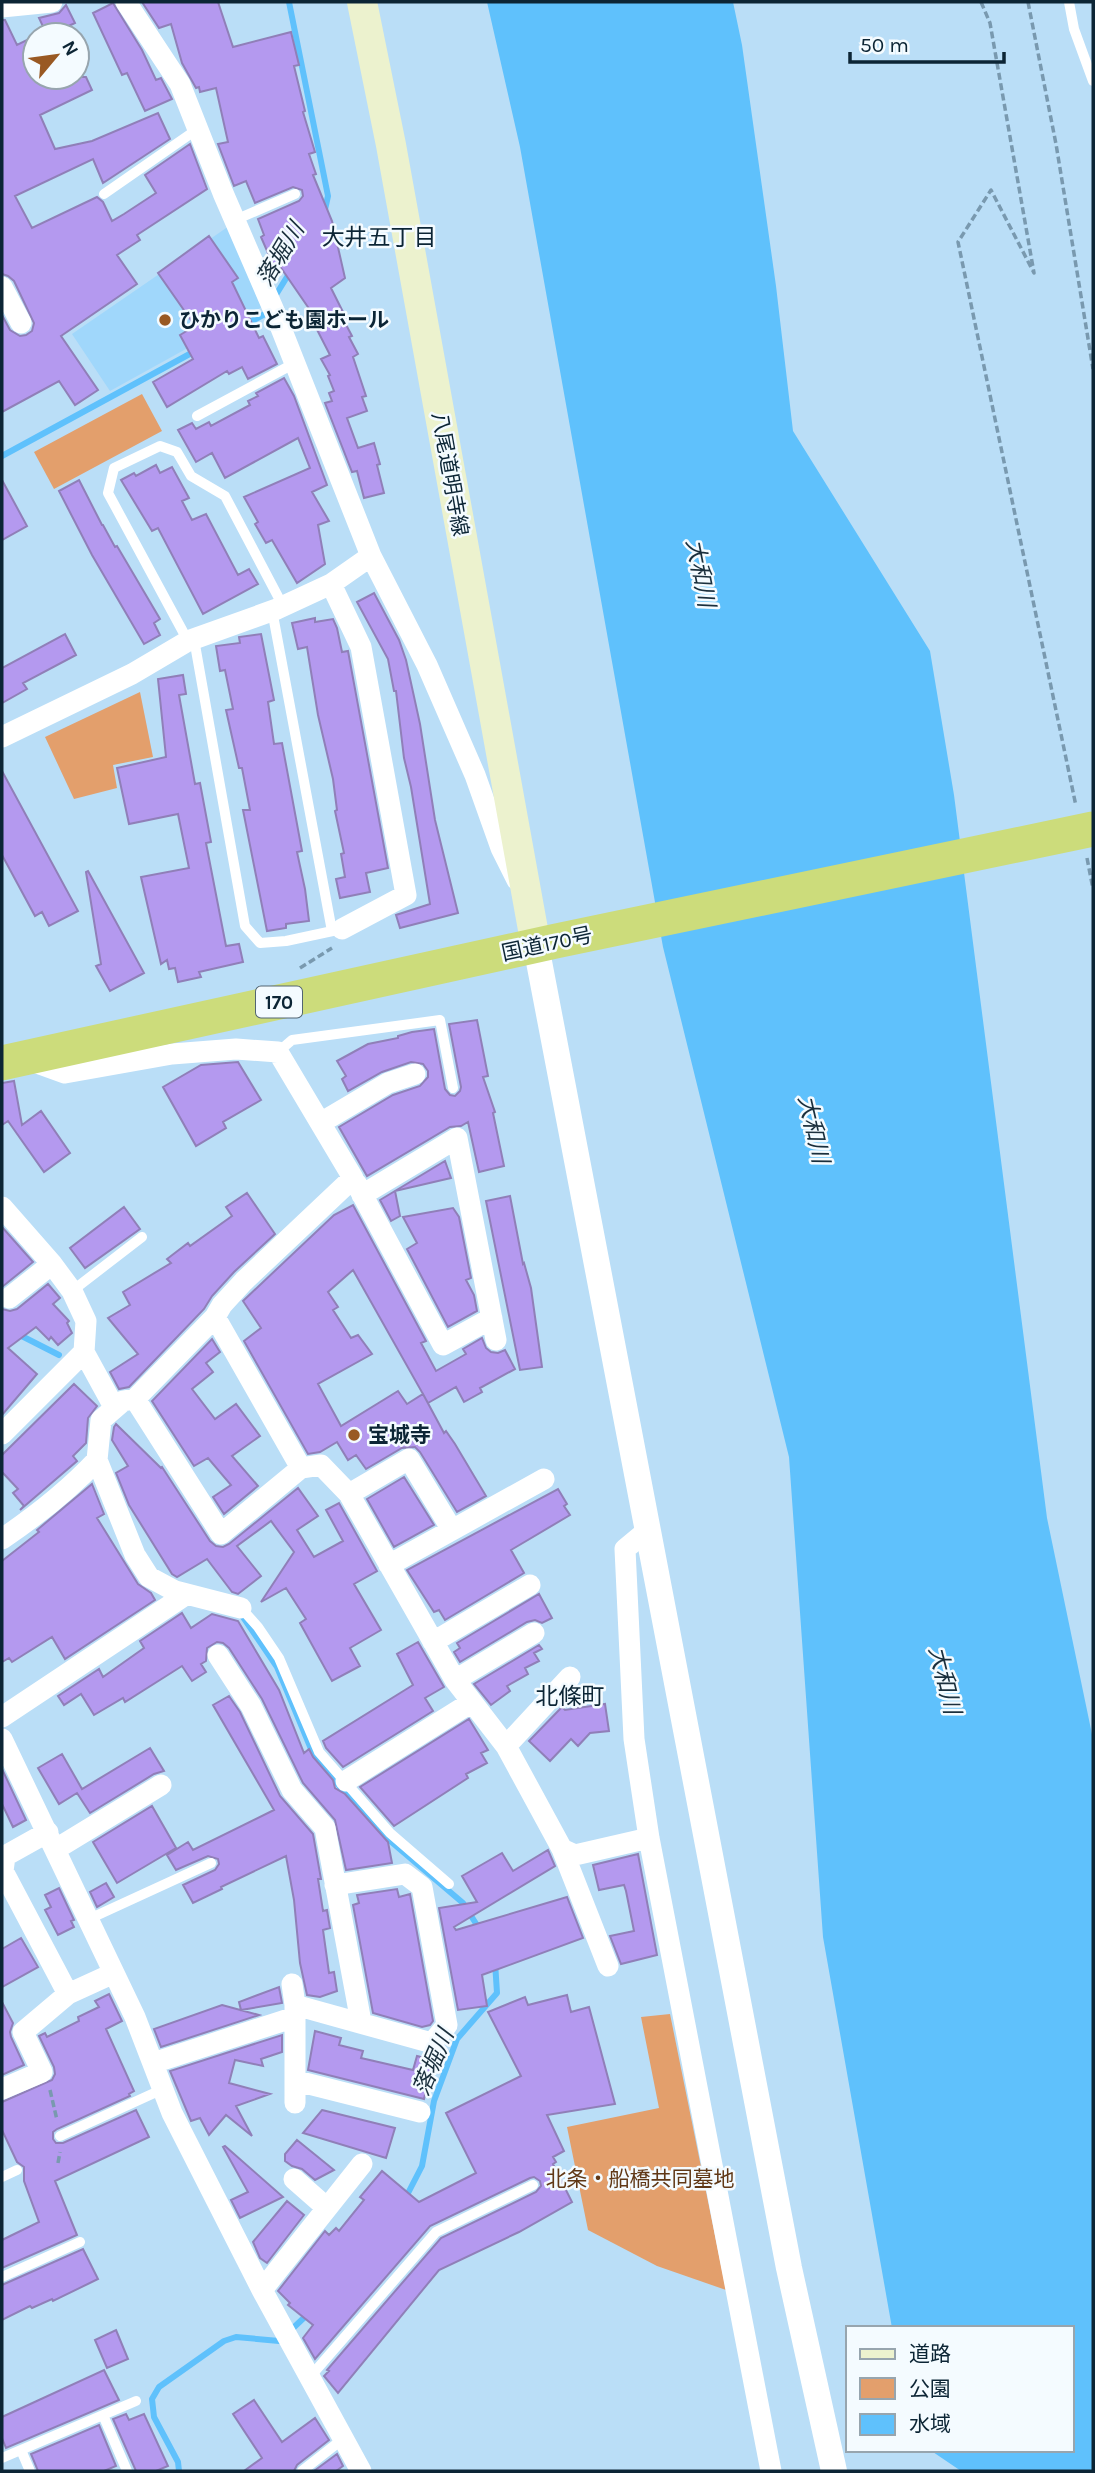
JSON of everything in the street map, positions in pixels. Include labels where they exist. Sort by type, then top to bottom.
[{"type":"highway","name":"国道170号","points":[[13,1060],[1085,830]]},
{"type":"main road","name":"八尾道明寺線","points":[[362,2],[391,145],[528,903],[546,944]]},
{"type":"street","points":[[2,7],[52,2]]},
{"type":"street","points":[[126,2],[180,84],[372,556],[428,665],[475,775],[501,848],[528,903]]},
{"type":"street","points":[[2,287],[21,323]]},
{"type":"street","points":[[2,737],[132,674],[191,640],[278,608],[331,584],[372,556]]},
{"type":"street","points":[[331,584],[362,647],[406,895],[337,930]]},
{"type":"street","points":[[546,944],[648,1531],[789,2267],[834,2471]]},
{"type":"street","points":[[13,1060],[65,1073],[172,1054],[236,1049],[278,1052],[358,1186],[443,1345],[492,1318]]},
{"type":"street","points":[[321,1122],[388,1083],[415,1074]]},
{"type":"street","points":[[241,1608],[175,1591],[149,1577],[135,1555],[97,1460],[101,1420],[123,1401],[135,1399],[215,1317],[244,1281],[358,1186],[457,1138],[496,1340]]},
{"type":"street","points":[[2,1207],[72,1291],[86,1321],[84,1352],[114,1407]]},
{"type":"street","points":[[9,1298],[52,1264]]},
{"type":"street","points":[[215,1317],[301,1468]]},
{"type":"street","points":[[2,1434],[84,1352]]},
{"type":"street","points":[[135,1399],[221,1534],[301,1468],[321,1465],[349,1494],[455,1680],[506,1746],[562,1849],[608,1966]]},
{"type":"street","points":[[349,1494],[410,1459],[452,1530]]},
{"type":"street","points":[[2,1539],[34,1518],[97,1460]]},
{"type":"street","points":[[389,1565],[544,1479]]},
{"type":"street","points":[[648,1531],[625,1549],[634,1739],[649,1838],[771,2471]]},
{"type":"street","points":[[433,1642],[530,1585]]},
{"type":"street","points":[[2,1717],[187,1594]]},
{"type":"street","points":[[455,1680],[534,1633]]},
{"type":"street","points":[[218,1655],[251,1706],[292,1790],[325,1828],[361,2022]]},
{"type":"street","points":[[506,1746],[570,1677]]},
{"type":"street","points":[[346,1781],[471,1702]]},
{"type":"street","points":[[2,1739],[114,1973],[172,2113],[262,2290],[361,2471]]},
{"type":"street","points":[[68,1994],[2,1871],[5,1856],[52,1840],[161,1785]]},
{"type":"street","points":[[562,1849],[575,1855],[649,1838]]},
{"type":"street","points":[[153,2063],[295,2011],[361,2022],[432,2043],[447,2025],[422,1887],[405,1874],[335,1885]]},
{"type":"street","points":[[2,2089],[42,2072],[23,2032],[68,1994],[114,1973]]},
{"type":"street","points":[[292,1984],[297,2081],[295,2103]]},
{"type":"street","points":[[297,2081],[419,2112]]},
{"type":"street","points":[[262,2290],[362,2164]]},
{"type":"street","points":[[294,2179],[327,2208]]},
{"type":"lane","points":[[1069,2],[1074,29],[1093,81]]},
{"type":"lane","points":[[104,194],[198,128]]},
{"type":"lane","points":[[235,220],[295,194]]},
{"type":"lane","points":[[197,416],[295,363]]},
{"type":"lane","points":[[159,446],[177,452],[191,476],[225,496],[278,608],[337,930],[285,941],[260,943],[245,926],[191,640],[108,493],[114,468],[159,446]]},
{"type":"lane","points":[[278,1052],[292,1041],[440,1020],[453,1087]]},
{"type":"lane","points":[[72,1291],[142,1237]]},
{"type":"lane","points":[[241,1608],[279,1658],[319,1752],[390,1833],[449,1884]]},
{"type":"lane","points":[[89,1919],[211,1863]]},
{"type":"lane","points":[[60,2136],[163,2089]]},
{"type":"lane","points":[[2,2177],[17,2170]]},
{"type":"lane","points":[[310,2377],[436,2232],[533,2185]]},
{"type":"lane","points":[[2,2277],[80,2242]]},
{"type":"lane","points":[[2,2458],[136,2401]]},
{"type":"lane","points":[[103,2415],[127,2471]]},
{"type":"lane","points":[[302,2471],[344,2438]]},
{"type":"lane","points":[[21,2450],[30,2471]]},
{"type":"path","points":[[981,2],[990,23],[1034,273],[991,190],[958,242],[1085,830],[1093,889]]},
{"type":"path","points":[[1028,2],[1056,144],[1093,369]]},
{"type":"path","points":[[296,971],[335,946],[337,930]]},
{"type":"path","points":[[42,2072],[51,2091],[60,2136],[61,2157],[58,2163]]},
{"type":"shaded area","name":"ひかりこども園ホール","points":[[232,224],[262,307],[110,391],[72,334]]},
{"type":"green space","points":[[142,394],[162,431],[54,489],[34,452]]},
{"type":"green space","points":[[140,692],[153,757],[113,765],[117,788],[74,799],[45,737]]},
{"type":"green space","name":"北条・船橋共同墓地","points":[[670,2014],[726,2290],[657,2266],[588,2230],[567,2127],[659,2108],[641,2017]]},
{"type":"water","name":"大和川","points":[[487,2],[733,2],[742,45],[776,286],[793,431],[930,651],[954,795],[1047,1518],[1093,1739],[1093,2471],[961,2471],[933,2452],[1074,2452],[1074,2326],[892,2326],[823,1937],[789,1457],[663,947],[520,147]]},
{"type":"building","points":[[142,2],[218,2],[233,47],[291,32],[299,65],[294,66],[305,111],[303,112],[315,152],[309,154],[316,174],[313,175],[332,221],[345,278],[331,288],[346,318],[343,319],[358,354],[353,357],[366,396],[362,397],[367,411],[347,418],[358,448],[374,443],[384,493],[364,498],[357,471],[352,472],[325,403],[332,401],[329,393],[334,391],[328,376],[330,375],[321,359],[330,355],[309,314],[312,313],[279,265],[274,267],[261,237],[264,235],[258,219],[299,201],[303,196],[302,190],[293,187],[255,203],[246,181],[234,186],[218,144],[228,142],[216,88],[200,92],[199,87],[196,88],[182,63],[171,24],[159,28]]},
{"type":"building","points":[[113,3],[142,50],[156,80],[161,78],[172,99],[145,111],[127,73],[122,75],[93,13]]},
{"type":"building","points":[[66,5],[74,21],[40,21],[39,18],[59,13]]},
{"type":"building","points":[[2,20],[5,20],[17,45],[21,43],[21,91],[90,91],[40,115],[55,149],[92,141],[158,113],[170,139],[103,183],[93,159],[15,196],[32,228],[97,197],[103,202],[112,221],[156,193],[145,175],[190,144],[207,189],[137,235],[140,240],[117,255],[137,284],[61,336],[98,390],[75,405],[59,381],[2,412],[2,315],[10,330],[20,336],[32,331],[34,323],[14,281],[2,274]]},
{"type":"building","points":[[209,236],[238,278],[232,282],[259,338],[263,336],[277,364],[248,379],[242,367],[229,374],[227,371],[167,407],[153,382],[193,359],[180,335],[195,326],[158,273]]},
{"type":"building","points":[[284,378],[294,396],[327,485],[312,492],[329,521],[318,525],[325,564],[297,583],[272,540],[266,543],[244,497],[310,468],[298,438],[225,478],[212,453],[196,462],[178,430],[192,423],[196,429],[209,422],[211,426],[250,405],[248,401],[258,396],[256,393]]},
{"type":"building","points":[[156,465],[160,473],[172,467],[189,498],[182,501],[192,520],[206,514],[238,575],[249,569],[258,584],[203,614],[158,528],[152,531],[121,480],[134,473],[136,476]]},
{"type":"building","points":[[2,480],[27,526],[2,540]]},
{"type":"building","points":[[79,480],[102,525],[160,619],[154,623],[160,635],[144,644],[92,555],[59,491]]},
{"type":"building","points":[[374,593],[399,640],[406,660],[420,724],[435,820],[458,913],[400,928],[396,915],[430,904],[404,758],[396,691],[388,659],[357,602]]},
{"type":"building","points":[[315,618],[315,622],[333,619],[342,652],[348,651],[388,868],[366,873],[370,892],[340,898],[336,879],[345,877],[341,854],[344,853],[335,811],[333,779],[318,715],[307,647],[298,649],[292,623]]},
{"type":"building","points":[[65,634],[76,655],[23,683],[27,689],[2,703],[2,668]]},
{"type":"building","points":[[261,634],[274,700],[268,702],[274,744],[282,743],[302,851],[297,852],[309,921],[286,924],[286,928],[267,931],[243,810],[250,810],[226,710],[233,709],[225,670],[220,671],[216,646],[240,643],[239,637]]},
{"type":"building","points":[[183,675],[186,694],[179,695],[195,784],[200,783],[211,842],[206,843],[226,946],[239,944],[243,962],[199,972],[201,977],[178,982],[175,968],[169,969],[167,960],[161,964],[141,877],[189,868],[178,814],[129,824],[117,768],[166,757],[158,679]]},
{"type":"building","points":[[2,771],[78,911],[49,926],[42,912],[35,916],[2,855]]},
{"type":"building","points":[[88,871],[144,973],[110,991],[96,966],[101,964],[86,872]]},
{"type":"building","points":[[477,1020],[488,1076],[483,1077],[495,1112],[493,1113],[504,1166],[479,1172],[468,1122],[450,1127],[367,1176],[339,1127],[393,1095],[420,1086],[428,1077],[428,1071],[423,1064],[411,1062],[382,1072],[348,1091],[342,1079],[346,1076],[337,1061],[368,1044],[434,1029],[445,1089],[455,1096],[461,1087],[449,1024]]},
{"type":"building","points":[[238,1062],[261,1100],[223,1122],[226,1128],[196,1146],[163,1087],[201,1065]]},
{"type":"building","points":[[14,1081],[22,1125],[41,1111],[70,1153],[44,1172],[8,1121],[2,1125],[2,1083]]},
{"type":"building","points":[[445,1161],[451,1178],[395,1191]]},
{"type":"building","points":[[395,1191],[400,1216],[391,1221],[380,1200]]},
{"type":"building","points":[[247,1193],[275,1234],[234,1272],[204,1309],[129,1387],[119,1389],[110,1372],[138,1354],[108,1318],[130,1305],[123,1292],[171,1263],[167,1259],[232,1216],[226,1207]]},
{"type":"building","points":[[510,1196],[523,1264],[531,1288],[542,1367],[520,1370],[486,1201]]},
{"type":"building","points":[[353,1205],[426,1341],[421,1343],[436,1371],[466,1354],[463,1349],[482,1338],[491,1352],[505,1350],[515,1369],[480,1388],[482,1392],[464,1402],[456,1387],[428,1403],[444,1433],[446,1431],[455,1444],[486,1496],[457,1512],[415,1447],[402,1448],[366,1469],[356,1455],[348,1460],[337,1442],[320,1452],[308,1454],[244,1341],[261,1328],[243,1301],[334,1215]],"holes":[[[353,1270],[423,1394],[407,1404],[398,1391],[341,1426],[318,1384],[372,1354],[358,1335],[351,1338],[333,1310],[338,1307],[328,1292]]]},
{"type":"building","points":[[124,1207],[140,1229],[85,1268],[70,1248]]},
{"type":"building","points":[[453,1208],[459,1217],[471,1278],[466,1280],[474,1295],[477,1311],[448,1327],[407,1249],[417,1243],[403,1217]]},
{"type":"building","points":[[2,1227],[33,1262],[2,1287]]},
{"type":"building","points":[[48,1284],[60,1298],[53,1304],[69,1321],[67,1323],[72,1333],[58,1345],[36,1327],[8,1348],[37,1374],[2,1415],[2,1309],[17,1309]]},
{"type":"building","points":[[212,1339],[220,1352],[206,1363],[213,1372],[192,1389],[215,1419],[236,1404],[260,1436],[232,1456],[258,1486],[224,1514],[213,1497],[231,1485],[208,1458],[194,1466],[152,1401]]},
{"type":"building","points":[[74,1384],[97,1406],[88,1418],[86,1443],[73,1456],[77,1461],[20,1510],[24,1506],[13,1493],[18,1489],[2,1472],[2,1455]]},
{"type":"building","points":[[116,1424],[162,1467],[210,1541],[216,1546],[229,1544],[298,1488],[318,1516],[297,1530],[314,1557],[343,1541],[326,1510],[339,1503],[377,1571],[354,1584],[381,1630],[350,1648],[360,1666],[332,1681],[300,1623],[306,1619],[286,1588],[261,1602],[294,1552],[271,1521],[237,1546],[261,1576],[238,1594],[232,1592],[207,1559],[177,1577],[172,1574],[129,1505],[116,1473],[128,1466],[112,1440]]},
{"type":"building","points":[[404,1477],[434,1525],[394,1547],[367,1499]]},
{"type":"building","points":[[92,1484],[104,1514],[97,1518],[138,1584],[151,1593],[155,1600],[65,1659],[52,1637],[12,1662],[9,1658],[2,1662],[2,1561]]},
{"type":"building","points":[[558,1489],[570,1515],[511,1550],[524,1573],[445,1620],[439,1610],[434,1612],[407,1570]]},
{"type":"building","points":[[539,1594],[552,1618],[542,1623],[535,1620],[527,1622],[460,1662],[454,1652],[460,1648],[457,1643]]},
{"type":"building","points":[[182,1613],[191,1628],[212,1614],[238,1621],[279,1690],[304,1753],[309,1749],[333,1780],[335,1788],[345,1794],[388,1842],[392,1863],[346,1870],[335,1820],[303,1783],[262,1699],[223,1643],[217,1642],[207,1648],[206,1661],[201,1664],[206,1672],[192,1681],[182,1666],[125,1702],[123,1698],[94,1715],[81,1694],[64,1705],[58,1696],[99,1669],[103,1677],[144,1648],[140,1641]]},
{"type":"building","points":[[418,1642],[444,1687],[425,1698],[433,1711],[343,1767],[323,1741],[413,1685],[397,1654]]},
{"type":"building","points":[[539,1645],[542,1649],[534,1653],[539,1661],[525,1668],[528,1674],[507,1686],[510,1691],[491,1705],[474,1684]]},
{"type":"building","points":[[229,1696],[240,1712],[280,1796],[313,1834],[321,1879],[318,1879],[323,1911],[327,1910],[330,1928],[323,1930],[329,1973],[334,1972],[337,1991],[320,1997],[307,1995],[300,1963],[294,1900],[286,1856],[193,1903],[183,1885],[215,1870],[219,1864],[218,1859],[208,1856],[176,1870],[167,1855],[188,1842],[193,1850],[274,1810],[213,1705]]},
{"type":"building","points":[[605,1704],[609,1731],[590,1733],[578,1746],[571,1739],[550,1761],[529,1741],[562,1707],[565,1710]]},
{"type":"building","points":[[469,1719],[488,1750],[481,1753],[487,1763],[466,1774],[468,1778],[394,1826],[360,1787]]},
{"type":"building","points":[[150,1748],[164,1771],[154,1774],[90,1813],[77,1793],[59,1804],[38,1768],[62,1754],[82,1789]]},
{"type":"building","points":[[2,1769],[26,1820],[13,1827],[2,1804]]},
{"type":"building","points":[[152,1806],[176,1848],[117,1883],[93,1842]]},
{"type":"building","points":[[548,1850],[555,1866],[454,1927],[456,1930],[567,1897],[583,1938],[482,1975],[487,2006],[458,2010],[439,1908],[477,1902],[462,1876],[502,1853],[513,1871]]},
{"type":"building","points":[[638,1854],[657,1955],[621,1964],[610,1936],[634,1931],[626,1891],[624,1885],[599,1890],[593,1865]]},
{"type":"building","points":[[106,1883],[114,1897],[97,1907],[90,1892]]},
{"type":"building","points":[[59,1888],[74,1920],[71,1921],[74,1927],[58,1935],[45,1910],[51,1907],[45,1895]]},
{"type":"building","points":[[397,1889],[399,1897],[410,1894],[433,2021],[422,2027],[373,2013],[353,1905],[359,1903],[357,1895]]},
{"type":"building","points":[[21,1938],[38,1967],[2,1987],[2,1949]]},
{"type":"building","points":[[279,1987],[282,2003],[241,2010],[239,2002]]},
{"type":"building","points":[[109,1994],[122,2021],[106,2029],[134,2091],[130,2096],[57,2129],[53,2132],[53,2139],[56,2143],[63,2143],[136,2110],[149,2137],[55,2181],[77,2235],[2,2268],[2,2240],[39,2222],[24,2181],[24,2167],[17,2162],[2,2130],[2,2102],[52,2080],[54,2067],[39,2036],[45,2033],[47,2037],[79,2021],[78,2017],[99,2007],[95,2001]]},
{"type":"building","points":[[567,1995],[571,2012],[589,2007],[615,2104],[547,2115],[564,2151],[553,2157],[556,2162],[553,2164],[572,2202],[519,2232],[439,2270],[338,2393],[324,2376],[329,2371],[327,2370],[441,2238],[536,2192],[541,2186],[540,2181],[534,2177],[530,2178],[430,2226],[315,2359],[303,2338],[313,2325],[288,2305],[290,2303],[278,2291],[325,2231],[329,2235],[336,2228],[339,2231],[364,2200],[360,2197],[382,2171],[419,2202],[476,2173],[446,2113],[521,2076],[488,2012],[525,1997],[528,2005]]},
{"type":"building","points":[[2,2002],[13,2023],[11,2037],[24,2065],[2,2075]]},
{"type":"building","points":[[222,2005],[259,2015],[161,2047],[154,2029]]},
{"type":"building","points":[[315,2031],[341,2038],[339,2045],[363,2051],[361,2058],[413,2070],[417,2056],[433,2060],[424,2099],[308,2070]]},
{"type":"building","points":[[282,2035],[282,2052],[261,2059],[263,2066],[235,2060],[229,2083],[270,2094],[236,2106],[252,2136],[226,2115],[209,2135],[200,2118],[191,2121],[170,2071]]},
{"type":"building","points":[[322,2110],[395,2128],[386,2158],[303,2133]]},
{"type":"building","points":[[297,2140],[334,2170],[315,2180],[302,2169],[285,2161],[285,2154]]},
{"type":"building","points":[[223,2147],[283,2197],[240,2218],[231,2200],[248,2192]]},
{"type":"building","points":[[287,2201],[304,2215],[267,2263],[260,2258],[253,2242]]},
{"type":"building","points":[[83,2249],[98,2279],[53,2301],[52,2299],[32,2308],[30,2306],[2,2320],[2,2285]]},
{"type":"building","points":[[116,2330],[128,2359],[107,2368],[95,2340]]},
{"type":"building","points":[[104,2370],[119,2400],[6,2448],[2,2438],[2,2417]]},
{"type":"building","points":[[254,2400],[282,2442],[315,2418],[329,2440],[297,2465],[294,2471],[244,2471],[262,2458],[233,2414]]},
{"type":"building","points":[[126,2414],[129,2420],[144,2414],[168,2466],[156,2471],[136,2471],[113,2419]]},
{"type":"building","points":[[99,2425],[116,2466],[104,2471],[38,2471],[31,2454]]},
{"type":"building","points":[[337,2454],[343,2466],[336,2471],[314,2471]]},
{"type":"waterway","name":"落堀川","points":[[289,2],[328,196],[324,214]]},
{"type":"waterway","name":"落堀川","points":[[274,298],[290,272]]},
{"type":"waterway","name":"落堀川","points":[[244,325],[265,314],[268,308]]},
{"type":"waterway","name":"落堀川","points":[[2,456],[197,350]]},
{"type":"waterway","name":"落堀川","points":[[2,1326],[59,1355]]},
{"type":"waterway","name":"落堀川","points":[[243,1617],[277,1667],[314,1756],[375,1828],[463,1903],[480,1930]]},
{"type":"waterway","name":"落堀川","points":[[405,2199],[422,2166],[434,2101],[457,2039],[497,1993],[495,1962]]},
{"type":"waterway","name":"落堀川","points":[[290,2331],[310,2312]]},
{"type":"waterway","name":"落堀川","points":[[179,2471],[178,2462],[154,2417],[152,2399],[159,2387],[224,2341],[236,2337],[279,2341],[282,2339]]},
{"type":"place","name":"ひかりこども園ホール","points":[[165,320]]},
{"type":"place","name":"宝城寺","points":[[354,1435]]},
{"type":"district","name":"大井五丁目","points":[[379,237]]},
{"type":"district","name":"北條町","points":[[570,1696]]}]
